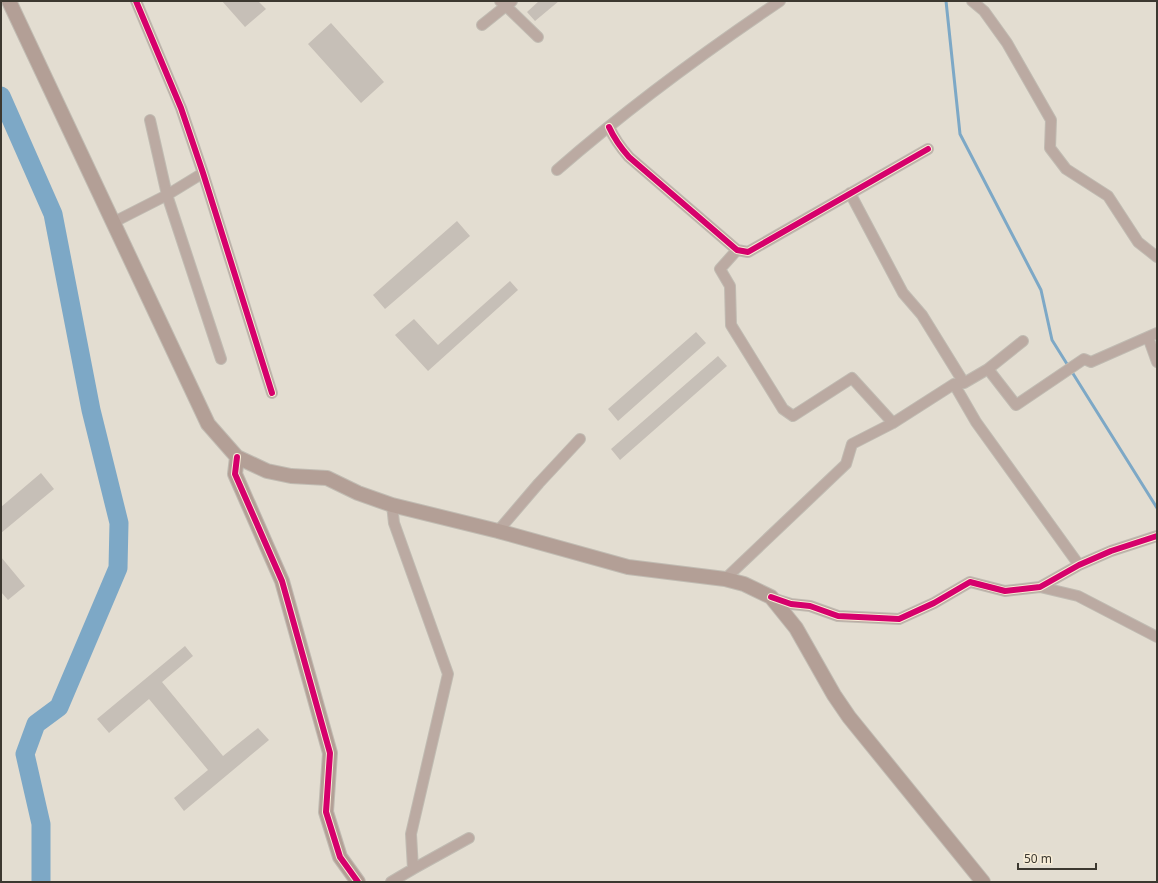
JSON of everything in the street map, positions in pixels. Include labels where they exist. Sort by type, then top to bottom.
[{"type":"main road","points":[[9,1],[208,424],[237,457],[267,471],[291,476],[327,478],[358,493],[392,504],[498,531],[628,567],[725,579],[744,584],[770,597],[796,628],[834,695],[850,717],[983,882]]},
{"type":"main road","points":[[237,457],[235,474],[282,581],[330,753],[326,812],[340,857],[358,882]]},
{"type":"street","points":[[136,1],[181,108],[272,393]]},
{"type":"street","points":[[557,170],[586,144],[701,57],[780,1]]},
{"type":"street","points":[[972,1],[984,11],[1007,43],[1051,120],[1050,148],[1066,169],[1108,196],[1138,242],[1157,258]]},
{"type":"street","points":[[482,25],[506,3],[538,38]]},
{"type":"street","points":[[150,120],[167,195],[221,358]]},
{"type":"street","points":[[609,127],[614,137],[629,157],[737,250],[748,252],[928,149]]},
{"type":"street","points":[[114,222],[167,195],[203,173]]},
{"type":"street","points":[[850,193],[903,293],[922,315],[959,383],[976,422],[1079,566]]},
{"type":"street","points":[[737,250],[720,269],[730,286],[731,326],[783,409],[793,416],[852,378],[893,423]]},
{"type":"street","points":[[988,369],[1016,406],[1084,359],[1091,362],[1153,335],[1157,362]]},
{"type":"street","points":[[725,579],[846,464],[852,444],[893,423],[959,383],[988,369],[1023,341]]},
{"type":"street","points":[[498,531],[580,439]]},
{"type":"street","points":[[392,504],[394,523],[448,674],[411,834],[413,869]]},
{"type":"street","points":[[1040,587],[1111,551],[1157,536]]},
{"type":"street","points":[[770,597],[791,604],[810,606],[838,616],[899,619],[934,603],[970,582],[1005,591],[1040,587],[1078,596],[1157,638]]},
{"type":"street","points":[[391,882],[470,838]]},
{"type":"building","points":[[222,1],[258,1],[266,9],[245,27]]},
{"type":"building","points":[[539,1],[559,1],[535,21],[527,12]]},
{"type":"building","points":[[331,23],[384,82],[361,103],[308,44]]},
{"type":"building","points":[[457,221],[470,236],[385,309],[373,295]]},
{"type":"building","points":[[510,281],[518,290],[428,371],[395,335],[414,319],[438,345]]},
{"type":"building","points":[[696,332],[706,343],[618,421],[608,409]]},
{"type":"building","points":[[718,356],[727,366],[620,460],[611,449]]},
{"type":"building","points":[[41,473],[54,489],[1,533],[1,507]]},
{"type":"building","points":[[1,557],[25,586],[8,600],[1,592]]},
{"type":"building","points":[[185,646],[193,656],[162,682],[223,756],[258,728],[269,740],[184,811],[174,798],[208,770],[149,699],[109,733],[97,719]]},
{"type":"waterway","points":[[946,1],[960,134],[1041,290],[1052,340],[1157,508]]},
{"type":"waterway","points":[[1,96],[53,214],[91,410],[119,523],[118,568],[59,707],[36,724],[25,754],[41,824],[41,882]]},
{"type":"cycle path","points":[[136,1],[181,108],[272,393]]},
{"type":"cycle path","points":[[609,127],[618,143],[629,157],[737,250],[748,252],[928,149]]},
{"type":"cycle path","points":[[237,457],[235,474],[282,581],[330,753],[326,812],[340,857],[358,882]]},
{"type":"cycle path","points":[[771,597],[791,604],[810,606],[838,616],[899,619],[934,603],[970,582],[1005,591],[1040,587],[1079,565],[1111,551],[1157,536]]}]
